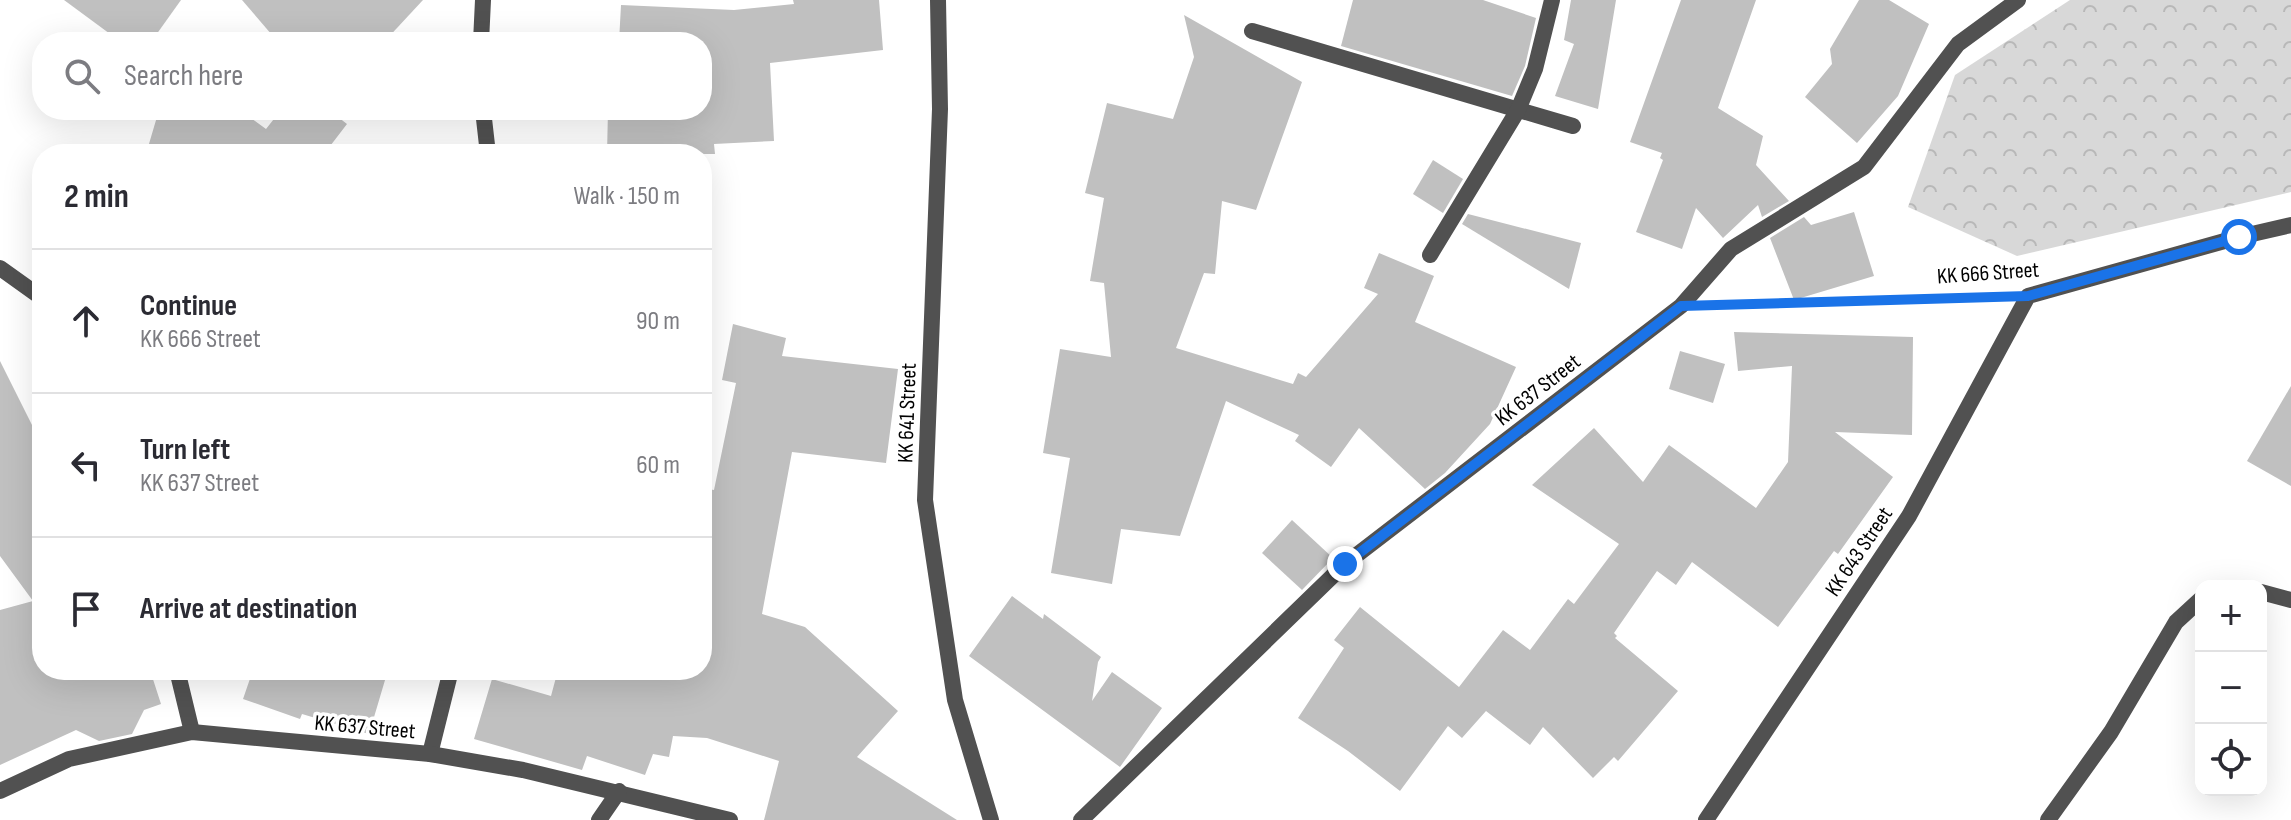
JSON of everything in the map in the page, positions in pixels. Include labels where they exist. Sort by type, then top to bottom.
[{"type":"street","points":[[481,32],[483,0]]},
{"type":"street","name":"KK 641 Street","points":[[938,0],[940,109],[925,500],[955,700],[991,820]]},
{"type":"street","points":[[1430,255],[1518,110],[1535,69],[1552,0]]},
{"type":"street","name":"KK 637 Street","points":[[1081,820],[1345,564],[1681,306],[1731,249],[1864,167],[1958,44],[2018,0]]},
{"type":"street","points":[[1252,31],[1573,126]]},
{"type":"street","points":[[484,120],[487,144]]},
{"type":"street","name":"KK 666 Street","points":[[2028,296],[2291,225]]},
{"type":"street","points":[[0,268],[32,291]]},
{"type":"street","name":"KK 643 Street","points":[[1706,820],[1909,516],[2028,296]]},
{"type":"street","points":[[2267,594],[2291,600]]},
{"type":"street","points":[[2048,820],[2111,732],[2176,622],[2195,605]]},
{"type":"street","points":[[179,680],[192,732]]},
{"type":"street","points":[[430,754],[448,680]]},
{"type":"street","name":"KK 637 Street","points":[[0,791],[69,759],[192,732],[430,754],[619,791],[730,820]]},
{"type":"street","points":[[599,820],[619,791]]},
{"type":"path","name":"KK 666 Street","points":[[1681,306],[2028,296]]},
{"type":"green space","points":[[2070,0],[2291,0],[2291,192],[2017,256],[1908,207],[1955,75]]},
{"type":"building","points":[[64,0],[181,0],[158,32],[107,32]]},
{"type":"building","points":[[242,0],[423,0],[393,32],[269,32]]},
{"type":"building","points":[[793,0],[879,0],[883,50],[770,63],[774,141],[714,144],[715,154],[712,154],[712,144],[607,144],[608,120],[712,120],[712,32],[620,32],[621,5],[734,10],[794,4]]},
{"type":"building","points":[[1353,0],[1483,0],[1536,18],[1525,66],[1512,96],[1341,46]]},
{"type":"building","points":[[1571,0],[1616,0],[1598,109],[1555,96],[1574,44],[1564,40]]},
{"type":"building","points":[[1681,0],[1756,0],[1718,108],[1763,136],[1756,165],[1789,201],[1762,217],[1758,205],[1723,238],[1696,208],[1682,249],[1636,232],[1663,160],[1660,158],[1662,153],[1630,142]]},
{"type":"building","points":[[1859,0],[1889,0],[1929,24],[1898,96],[1857,143],[1805,97],[1832,64],[1830,49]]},
{"type":"building","points":[[1184,15],[1302,82],[1256,210],[1222,201],[1215,274],[1204,273],[1176,348],[1293,384],[1298,373],[1306,377],[1378,294],[1364,288],[1379,253],[1434,276],[1415,322],[1516,367],[1490,424],[1445,473],[1425,489],[1359,428],[1331,467],[1295,441],[1299,435],[1226,401],[1180,536],[1121,529],[1112,584],[1051,573],[1070,458],[1043,453],[1060,349],[1111,357],[1104,283],[1090,281],[1104,198],[1085,193],[1107,103],[1173,119],[1194,57]]},
{"type":"building","points":[[156,120],[254,120],[266,129],[273,120],[342,120],[347,124],[332,144],[149,144]]},
{"type":"building","points":[[1433,160],[1463,179],[1443,213],[1413,194]]},
{"type":"building","points":[[1854,212],[1874,276],[1794,300],[1770,238],[1804,217],[1811,225]]},
{"type":"building","points":[[1468,214],[1581,243],[1569,289],[1462,224]]},
{"type":"building","points":[[733,324],[786,338],[782,356],[898,369],[886,463],[792,452],[762,614],[805,627],[898,711],[857,757],[957,820],[764,820],[779,761],[707,738],[673,736],[669,757],[653,754],[645,775],[587,756],[582,770],[474,739],[492,680],[551,696],[555,680],[712,680],[712,490],[736,383],[722,380]]},
{"type":"building","points":[[1734,332],[1913,337],[1912,435],[1835,432],[1893,477],[1838,554],[1834,551],[1778,627],[1692,562],[1676,585],[1657,571],[1614,633],[1615,638],[1678,691],[1618,761],[1614,757],[1593,778],[1543,727],[1530,745],[1486,711],[1462,738],[1448,726],[1400,791],[1298,718],[1344,648],[1334,640],[1360,607],[1459,687],[1503,630],[1530,650],[1568,599],[1574,604],[1619,544],[1532,485],[1594,428],[1643,482],[1669,445],[1756,508],[1788,462],[1792,366],[1738,371]]},
{"type":"building","points":[[1680,351],[1725,364],[1713,403],[1669,389]]},
{"type":"building","points":[[0,361],[32,425],[32,600],[0,556]]},
{"type":"building","points":[[2291,386],[2291,486],[2247,461]]},
{"type":"building","points":[[1292,520],[1333,558],[1302,590],[1262,553]]},
{"type":"building","points":[[1012,596],[1043,619],[1044,614],[1101,657],[1092,701],[1112,672],[1162,708],[1120,767],[969,656]]},
{"type":"building","points":[[32,601],[32,680],[153,680],[161,704],[144,710],[132,734],[99,741],[76,730],[0,765],[0,610]]},
{"type":"building","points":[[250,680],[385,680],[369,734],[302,714],[300,719],[243,699]]},
{"type":"route","points":[[1345,564],[1681,306],[2028,296],[2239,237]]}]
